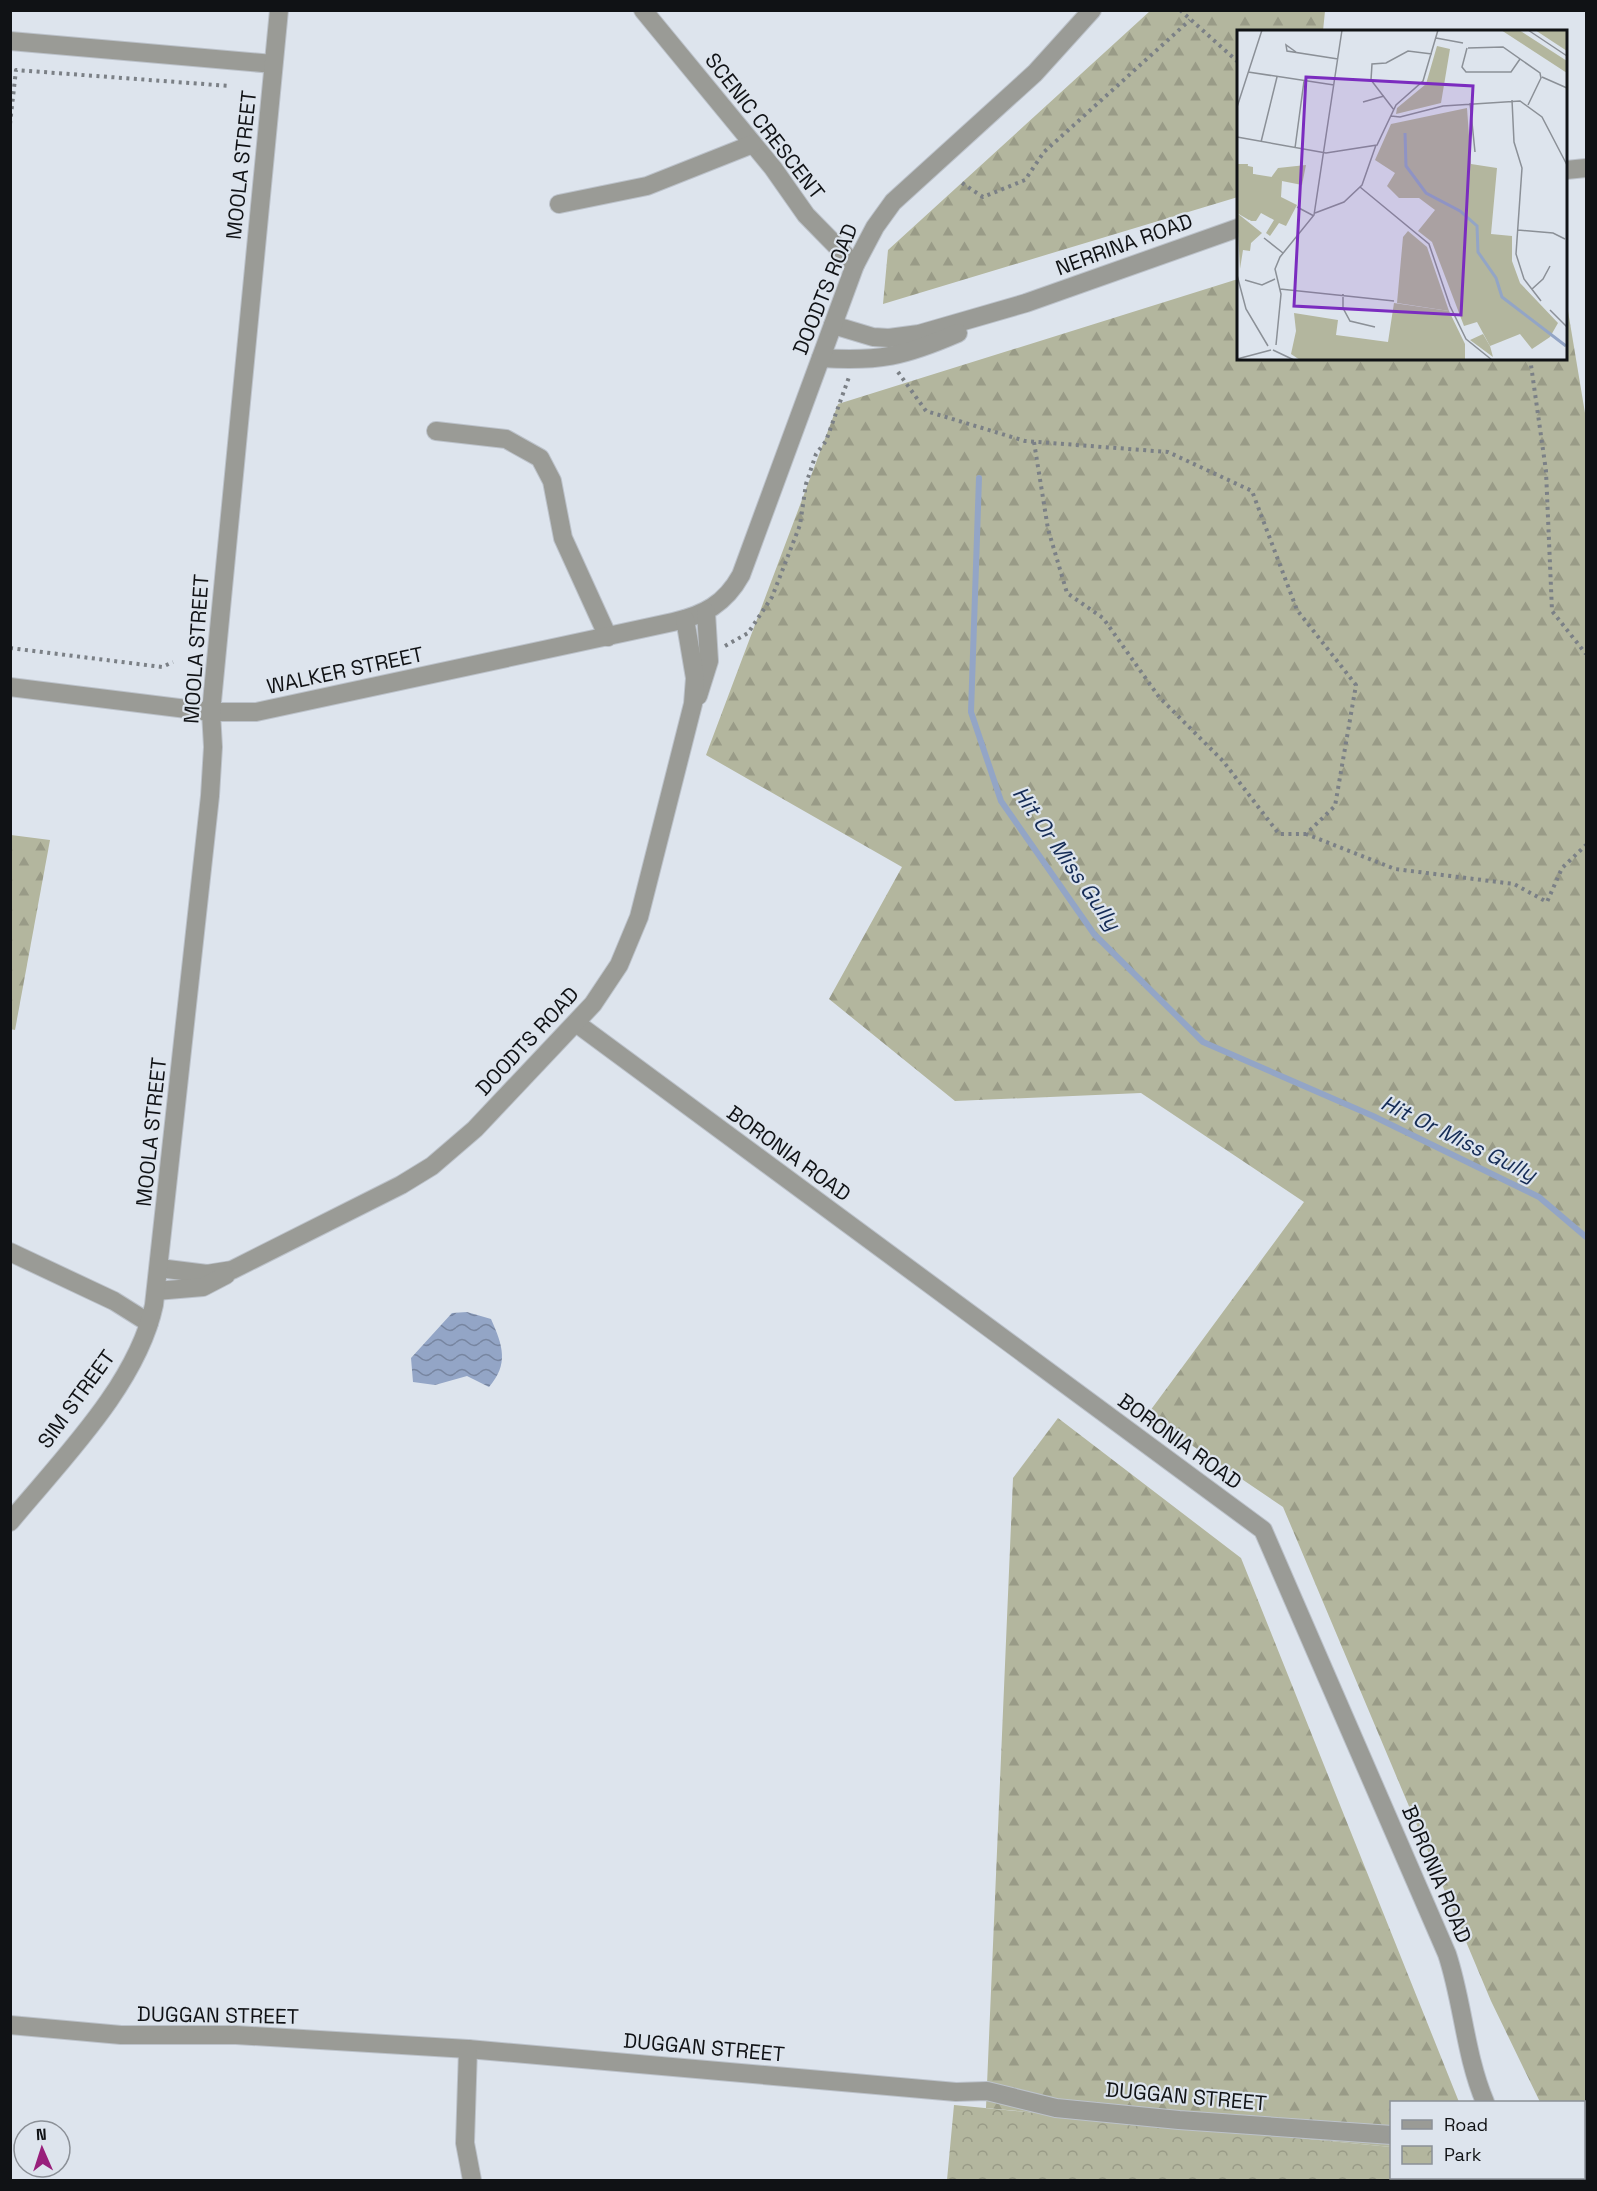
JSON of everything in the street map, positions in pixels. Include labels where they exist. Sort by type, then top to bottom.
[{"type":"street","name":"MOOLA STREET","points":[[156,1291],[210,795],[213,747],[211,712],[279,10]]},
{"type":"street","name":"SCENIC CRESCENT","points":[[643,10],[753,144],[806,215],[855,265]]},
{"type":"street","name":"DOODTS ROAD","points":[[156,1291],[203,1287],[401,1185],[432,1166],[475,1129],[576,1023],[609,983],[635,928],[652,874],[689,717],[695,684],[685,619],[706,612],[730,593],[741,575],[855,265],[874,227],[893,202],[1035,73],[1092,10]]},
{"type":"street","points":[[10,40],[273,64]]},
{"type":"street","points":[[559,204],[647,186],[753,144]]},
{"type":"street","points":[[1567,170],[1586,173]]},
{"type":"street","name":"NERRINA ROAD","points":[[832,325],[873,337],[898,338],[933,330],[1026,303],[1237,229]]},
{"type":"street","name":"NERRINA ROAD","points":[[821,358],[855,360],[891,357],[922,349],[1026,303]]},
{"type":"street","points":[[436,431],[506,439],[540,459],[552,481],[564,538],[608,637]]},
{"type":"street","name":"DOODTS ROAD","points":[[689,717],[706,676],[709,653],[706,612]]},
{"type":"street","name":"WALKER STREET","points":[[10,687],[211,712],[256,711],[685,619]]},
{"type":"street","name":"BORONIA ROAD","points":[[576,1023],[1263,1530],[1447,1954],[1457,1988],[1473,2068],[1484,2101]]},
{"type":"street","points":[[10,1252],[106,1296],[149,1323]]},
{"type":"street","name":"DOODTS ROAD","points":[[159,1268],[213,1274],[237,1268]]},
{"type":"street","name":"SIM STREET","points":[[10,1522],[111,1395],[139,1348],[149,1323],[156,1291]]},
{"type":"street","name":"DUGGAN STREET","points":[[10,2025],[121,2035],[236,2035],[468,2049],[956,2092],[983,2091],[1056,2108],[1179,2120],[1390,2134]]},
{"type":"street","points":[[468,2049],[465,2144],[472,2181]]},
{"type":"path","points":[[1180,10],[1237,60]]},
{"type":"path","points":[[962,183],[983,197],[1025,180],[1044,152],[1190,20]]},
{"type":"path","points":[[10,124],[16,70],[230,86]]},
{"type":"path","points":[[891,357],[903,380],[926,411],[1034,442],[1168,452],[1252,491],[1297,610],[1356,685],[1335,806],[1306,834]]},
{"type":"path","points":[[709,653],[748,633],[772,597],[800,525],[806,484],[816,454],[826,441],[855,360]]},
{"type":"path","points":[[1530,360],[1546,471],[1552,611],[1587,654]]},
{"type":"path","points":[[1034,442],[1048,529],[1067,593],[1102,618],[1159,698],[1223,761],[1279,834],[1306,834],[1395,869],[1514,884],[1547,902],[1562,868],[1587,845]]},
{"type":"path","points":[[10,648],[162,667],[173,662]]},
{"type":"green space","points":[[1150,11],[1325,11],[1323,30],[1237,30],[1237,197],[883,304],[888,250]]},
{"type":"green space","points":[[1237,279],[1237,360],[1567,360],[1567,305],[1586,419],[1586,2180],[1578,2179],[1585,2179],[1585,2101],[1540,2101],[1491,2001],[1283,1507],[1147,1415],[1304,1202],[1141,1093],[955,1101],[829,999],[902,867],[706,755],[838,404]]},
{"type":"green space","points":[[11,835],[50,840],[15,1030],[10,1029]]},
{"type":"green space","points":[[1058,1418],[1241,1558],[1459,2101],[1390,2101],[1390,2147],[986,2108],[1013,1478]]},
{"type":"green space","points":[[954,2105],[1390,2147],[1390,2179],[1494,2180],[947,2180]]},
{"type":"water","points":[[467,1312],[491,1319],[499,1338],[502,1362],[489,1387],[467,1376],[435,1385],[413,1382],[411,1358],[452,1313]]},
{"type":"waterway","name":"Hit Or Miss Gully","points":[[979,478],[971,712],[1001,801],[1094,934],[1203,1042],[1373,1116],[1539,1197],[1586,1237]]}]
